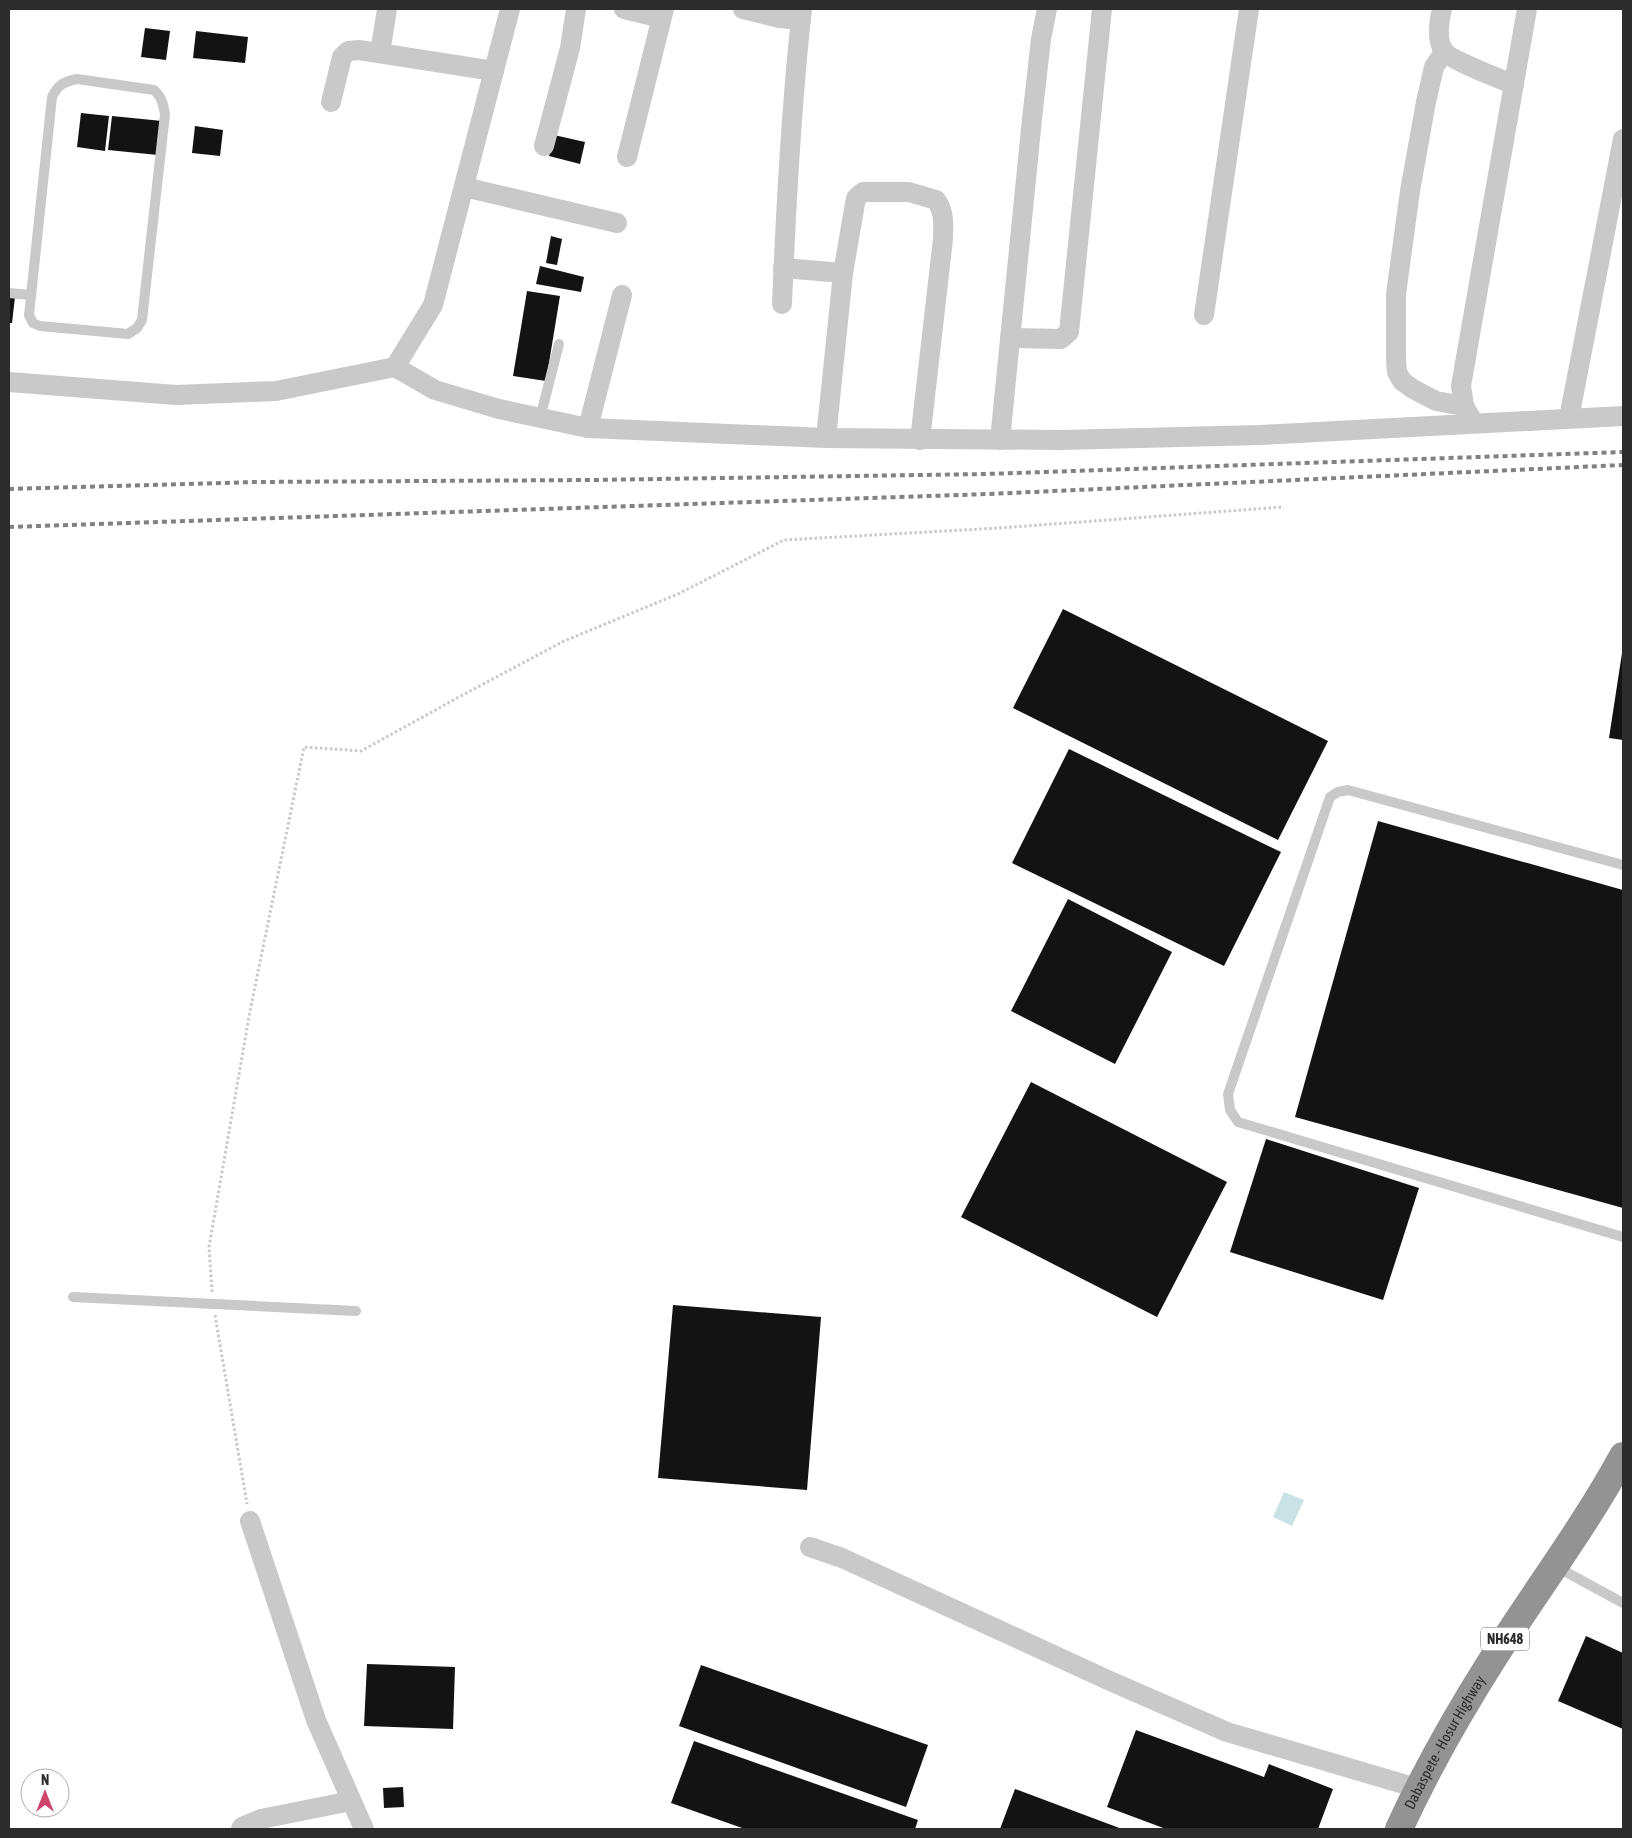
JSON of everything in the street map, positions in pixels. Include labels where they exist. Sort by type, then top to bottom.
[{"type":"highway","name":"Dabaspete - Hosur Highway","points":[[1399,1829],[1418,1788],[1493,1658],[1606,1487],[1623,1456]]},
{"type":"street","points":[[380,53],[387,9]]},
{"type":"street","points":[[395,367],[433,305],[510,9]]},
{"type":"street","points":[[544,146],[570,48],[576,9]]},
{"type":"street","points":[[624,9],[663,14],[627,157]]},
{"type":"street","points":[[743,9],[779,18],[801,14],[785,228],[782,304]]},
{"type":"street","points":[[1000,440],[1032,119],[1041,39],[1047,9]]},
{"type":"street","points":[[1010,338],[1061,339],[1069,332],[1102,9]]},
{"type":"street","points":[[1204,315],[1249,9]]},
{"type":"street","points":[[1442,9],[1439,21],[1440,42],[1444,52],[1514,85]]},
{"type":"street","points":[[1469,415],[1461,386],[1527,9]]},
{"type":"street","points":[[331,102],[342,57],[348,51],[359,50],[494,71]]},
{"type":"street","points":[[1444,52],[1434,68],[1410,191],[1396,294],[1396,359],[1402,381],[1413,389],[1469,415]]},
{"type":"street","points":[[1569,418],[1623,139]]},
{"type":"street","points":[[464,188],[617,223]]},
{"type":"street","points":[[826,438],[843,273],[856,198],[863,192],[909,192],[936,200],[940,204],[944,219],[920,440]]},
{"type":"street","points":[[783,268],[843,273]]},
{"type":"street","points":[[588,428],[622,295]]},
{"type":"street","points":[[9,382],[176,394],[276,391],[395,367],[435,390],[499,409],[588,428],[920,440],[1061,440],[1260,435],[1469,415],[1569,418],[1623,416]]},
{"type":"street","points":[[250,1521],[316,1720],[364,1829]]},
{"type":"street","points":[[810,1547],[842,1558],[1110,1681],[1228,1732],[1418,1788]]},
{"type":"street","points":[[241,1829],[242,1826],[260,1819],[352,1801]]},
{"type":"lane","points":[[77,79],[154,90],[160,96],[165,114],[142,320],[137,328],[128,334],[40,326],[33,323],[28,314],[30,295],[52,97],[57,86],[66,81],[77,79]]},
{"type":"lane","points":[[9,293],[30,295]]},
{"type":"lane","points":[[540,418],[559,344]]},
{"type":"lane","points":[[1623,865],[1348,790],[1338,792],[1330,797],[1228,1094],[1230,1110],[1238,1122],[1623,1237]]},
{"type":"lane","points":[[73,1297],[356,1311]]},
{"type":"lane","points":[[1554,1566],[1623,1603]]},
{"type":"path","points":[[250,1521],[212,1303],[209,1247],[250,1011],[304,747],[361,751],[564,641],[678,594],[784,540],[999,528],[1283,507]]},
{"type":"water","points":[[1284,1492],[1304,1500],[1292,1526],[1273,1517]]},
{"type":"building","points":[[145,28],[170,31],[166,60],[141,57]]},
{"type":"building","points":[[196,31],[248,37],[245,63],[193,58]]},
{"type":"building","points":[[81,113],[109,116],[105,151],[77,147]]},
{"type":"building","points":[[112,116],[162,121],[158,155],[108,150]]},
{"type":"building","points":[[195,126],[223,130],[220,156],[192,153]]},
{"type":"building","points":[[554,135],[585,142],[580,164],[549,156]]},
{"type":"building","points":[[551,236],[562,239],[557,265],[546,263]]},
{"type":"building","points":[[540,266],[584,277],[581,292],[536,284]]},
{"type":"building","points":[[527,291],[560,296],[546,381],[513,376]]},
{"type":"building","points":[[9,297],[15,297],[12,323],[9,323]]},
{"type":"building","points":[[1063,609],[1328,741],[1278,840],[1013,708]]},
{"type":"building","points":[[1623,654],[1623,740],[1609,738]]},
{"type":"building","points":[[1069,749],[1281,852],[1224,966],[1012,863]]},
{"type":"building","points":[[1378,821],[1623,890],[1623,1208],[1295,1117]]},
{"type":"building","points":[[1068,899],[1172,952],[1115,1064],[1011,1011]]},
{"type":"building","points":[[1031,1082],[1227,1182],[1157,1317],[961,1217]]},
{"type":"building","points":[[1266,1139],[1419,1188],[1383,1300],[1230,1252]]},
{"type":"building","points":[[673,1305],[821,1317],[807,1490],[658,1478]]},
{"type":"building","points":[[1586,1636],[1623,1653],[1623,1729],[1558,1701]]},
{"type":"building","points":[[367,1664],[455,1667],[453,1729],[364,1726]]},
{"type":"building","points":[[701,1665],[928,1745],[906,1807],[679,1726]]},
{"type":"building","points":[[1136,1730],[1264,1777],[1269,1764],[1333,1789],[1318,1829],[1166,1829],[1107,1807]]},
{"type":"building","points":[[694,1741],[918,1820],[915,1829],[745,1829],[671,1803]]},
{"type":"building","points":[[403,1787],[404,1807],[384,1808],[383,1788]]},
{"type":"building","points":[[1015,1789],[1122,1829],[1000,1829]]},
{"type":"railway","points":[[9,489],[256,482],[591,480],[986,474],[1623,452]]},
{"type":"railway","points":[[9,527],[989,494],[1623,465]]}]
